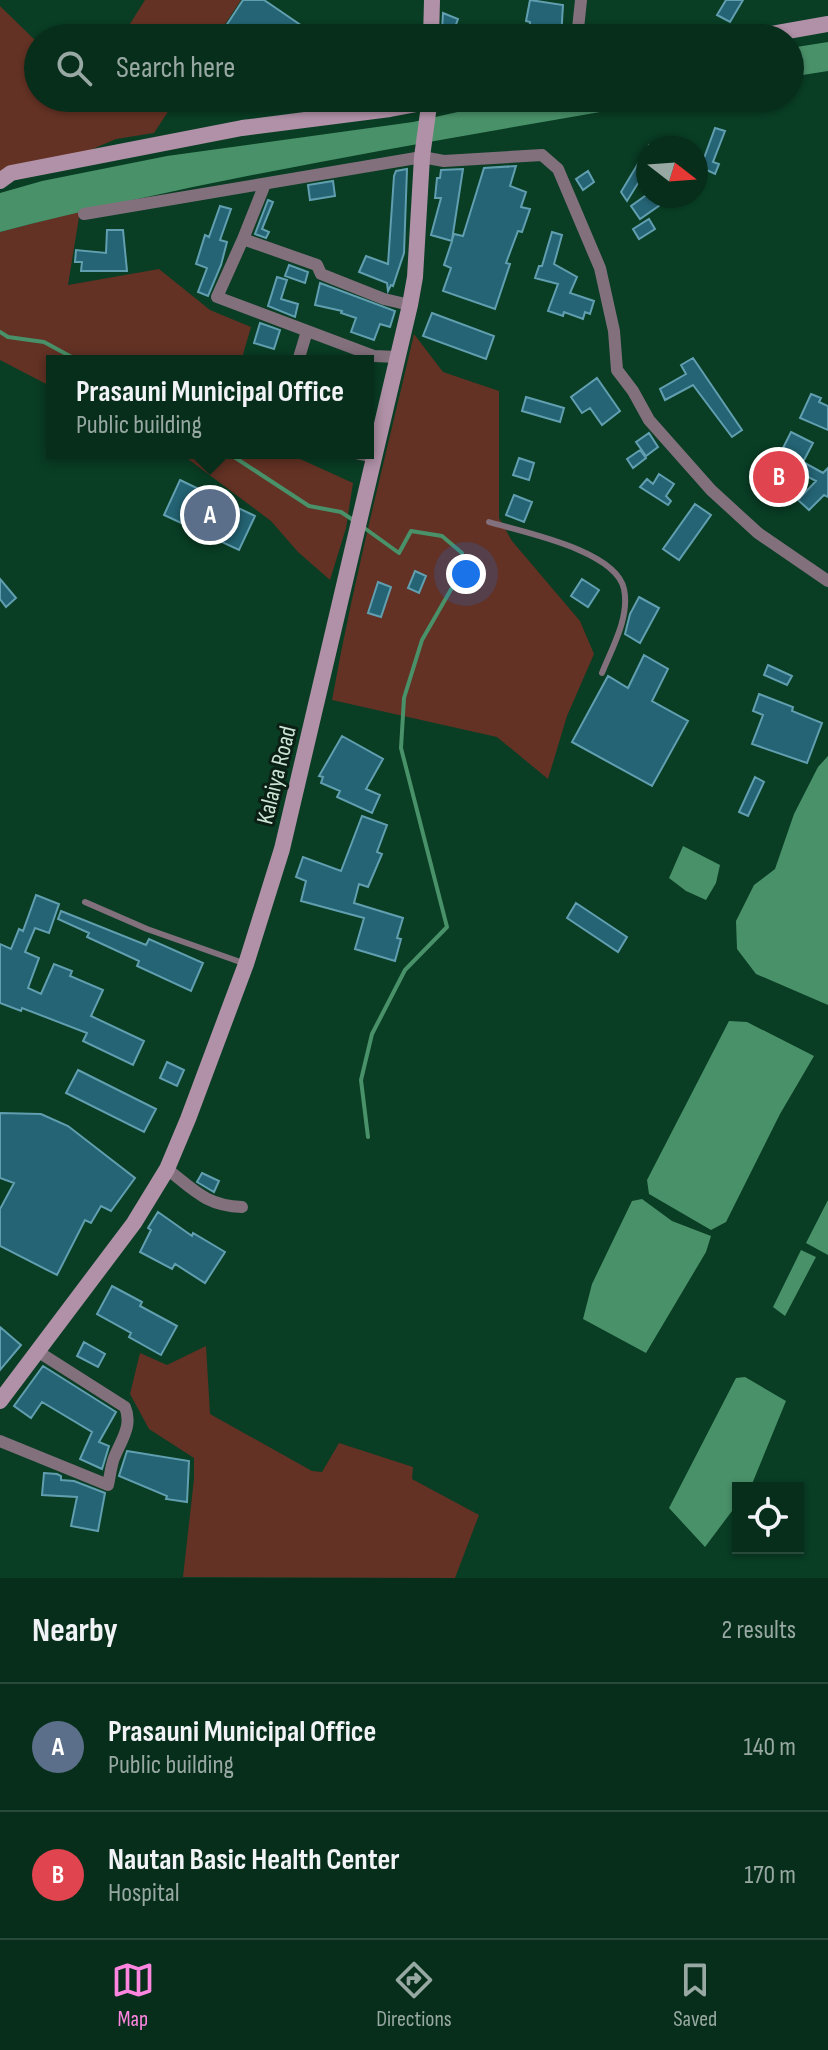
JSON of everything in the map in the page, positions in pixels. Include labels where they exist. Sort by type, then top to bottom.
[{"type":"main road","points":[[431,24],[432,0]]},
{"type":"main road","points":[[804,28],[828,24]]},
{"type":"main road","points":[[0,181],[11,173],[242,128],[378,112]]},
{"type":"main road","name":"Kalaiya Road","points":[[374,457],[415,277],[422,157],[428,112]]},
{"type":"main road","name":"Kalaiya Road","points":[[0,1401],[134,1223],[167,1169],[188,1119],[246,964],[282,849],[374,459]]},
{"type":"street","points":[[578,24],[581,0]]},
{"type":"street","points":[[84,214],[422,157],[444,161],[542,155],[558,169],[600,268],[614,331],[617,370],[649,420],[711,490],[758,533],[828,581]]},
{"type":"street","points":[[265,184],[217,297],[371,355]]},
{"type":"street","points":[[243,239],[317,265],[321,274],[348,286],[410,305]]},
{"type":"street","points":[[300,355],[307,331]]},
{"type":"street","points":[[374,356],[397,357]]},
{"type":"street","points":[[167,1169],[196,1195],[229,1207],[242,1207]]},
{"type":"street","points":[[0,1441],[108,1485],[129,1416],[125,1407],[37,1351]]},
{"type":"lane","points":[[489,522],[594,555],[618,574],[624,590],[622,621],[602,673]]},
{"type":"lane","points":[[85,902],[147,929],[246,964]]},
{"type":"shaded area","points":[[145,0],[241,0],[225,24],[130,24]]},
{"type":"shaded area","points":[[0,6],[24,29],[24,112],[168,112],[154,133],[116,139],[81,154],[0,172]]},
{"type":"shaded area","points":[[828,42],[828,71],[804,75],[804,46]]},
{"type":"shaded area","points":[[458,112],[599,112],[168,192],[0,232],[0,193],[42,181],[167,156],[413,122]]},
{"type":"shaded area","points":[[80,211],[68,285],[159,269],[210,310],[251,327],[243,355],[46,355],[46,384],[0,360],[0,232]]},
{"type":"shaded area","points":[[414,334],[443,372],[499,391],[499,518],[512,541],[580,621],[594,654],[567,716],[548,779],[497,737],[332,700],[360,562]]},
{"type":"shaded area","points":[[188,459],[300,459],[353,483],[346,528],[330,580],[298,552],[271,521]]},
{"type":"shaded area","points":[[828,756],[828,1005],[756,974],[737,949],[736,921],[754,885],[775,869],[794,814],[818,767]]},
{"type":"shaded area","points":[[683,846],[720,865],[716,883],[706,900],[686,891],[669,878]]},
{"type":"shaded area","points":[[729,1021],[747,1022],[814,1056],[780,1114],[726,1222],[711,1230],[649,1194],[647,1180]]},
{"type":"shaded area","points":[[642,1199],[672,1221],[711,1236],[706,1252],[646,1353],[583,1319],[592,1284],[632,1201]]},
{"type":"shaded area","points":[[828,1200],[828,1255],[806,1243]]},
{"type":"shaded area","points":[[801,1250],[816,1257],[785,1316],[773,1307]]},
{"type":"shaded area","points":[[206,1346],[210,1414],[312,1471],[322,1472],[339,1443],[413,1467],[412,1479],[479,1515],[455,1578],[183,1577],[194,1458],[149,1429],[130,1394],[140,1353],[167,1365]]},
{"type":"shaded area","points":[[745,1377],[786,1401],[753,1482],[732,1482],[732,1511],[705,1547],[669,1508],[736,1378]]},
{"type":"building","points":[[243,0],[264,0],[299,24],[227,24]]},
{"type":"building","points":[[530,0],[563,5],[562,24],[530,24],[526,21]]},
{"type":"building","points":[[726,0],[743,0],[730,22],[717,15]]},
{"type":"building","points":[[443,13],[458,19],[456,24],[442,24]]},
{"type":"building","points":[[715,128],[725,131],[713,162],[719,164],[715,174],[708,171],[708,147]]},
{"type":"building","points":[[516,166],[510,186],[526,192],[521,207],[530,209],[506,263],[510,264],[495,309],[443,291],[451,268],[444,265],[452,241],[431,235],[441,198],[435,198],[441,170],[463,169],[452,240],[454,234],[463,236],[484,168]]},
{"type":"building","points":[[636,167],[636,186],[627,201],[621,192]]},
{"type":"building","points":[[407,169],[404,253],[393,286],[388,291],[387,283],[359,272],[366,256],[388,264],[394,176],[396,171]]},
{"type":"building","points":[[588,171],[594,182],[583,190],[576,179]]},
{"type":"building","points":[[333,181],[335,196],[310,200],[308,185]]},
{"type":"building","points":[[268,200],[273,202],[262,229],[269,232],[266,238],[255,234]]},
{"type":"building","points":[[636,202],[636,208],[656,208],[640,219],[631,206]]},
{"type":"building","points":[[220,206],[231,209],[220,240],[227,242],[208,296],[198,292],[207,268],[196,264],[205,235],[209,237]]},
{"type":"building","points":[[649,219],[655,229],[639,239],[633,229]]},
{"type":"building","points":[[107,230],[123,230],[127,271],[81,271],[82,262],[75,262],[76,250],[106,253]]},
{"type":"building","points":[[552,232],[562,235],[554,264],[577,277],[570,293],[594,301],[590,314],[585,312],[583,319],[564,312],[563,316],[548,311],[558,284],[535,278],[539,266],[542,266]]},
{"type":"building","points":[[289,265],[308,272],[305,283],[285,276]]},
{"type":"building","points":[[277,277],[287,280],[281,299],[298,304],[295,317],[268,306]]},
{"type":"building","points":[[320,283],[395,311],[390,327],[380,324],[374,340],[351,332],[356,318],[342,311],[315,305]]},
{"type":"building","points":[[432,313],[494,336],[486,359],[423,336]]},
{"type":"building","points":[[260,323],[280,330],[274,349],[254,343]]},
{"type":"building","points":[[693,358],[742,430],[732,437],[693,385],[665,400],[660,389],[686,374],[681,365]]},
{"type":"building","points":[[597,378],[620,411],[602,425],[590,408],[582,413],[571,397]]},
{"type":"building","points":[[811,394],[821,398],[819,402],[828,406],[828,430],[800,418]]},
{"type":"building","points":[[526,397],[564,408],[560,422],[522,411]]},
{"type":"building","points":[[791,432],[813,443],[803,462],[823,473],[828,468],[828,497],[824,495],[809,510],[798,500],[816,481],[795,470],[778,486],[758,465],[768,454],[776,462]]},
{"type":"building","points":[[649,433],[658,447],[646,456],[636,442]]},
{"type":"building","points":[[640,450],[646,458],[633,468],[627,459]]},
{"type":"building","points":[[519,458],[534,463],[529,480],[513,475]]},
{"type":"building","points":[[659,474],[674,484],[666,496],[671,501],[668,505],[640,487],[647,479],[653,484]]},
{"type":"building","points":[[180,480],[255,516],[239,550],[164,515]]},
{"type":"building","points":[[514,495],[532,502],[524,522],[506,515]]},
{"type":"building","points":[[695,504],[711,515],[679,560],[663,549]]},
{"type":"building","points":[[415,571],[426,576],[419,593],[408,588]]},
{"type":"building","points":[[0,579],[16,598],[6,607],[0,599]]},
{"type":"building","points":[[582,579],[599,590],[588,607],[571,596]]},
{"type":"building","points":[[378,582],[391,587],[381,617],[368,613]]},
{"type":"building","points":[[639,597],[659,608],[640,643],[625,634],[630,614]]},
{"type":"building","points":[[644,655],[668,669],[652,701],[688,721],[652,786],[572,742],[608,676],[628,688]]},
{"type":"building","points":[[768,665],[792,676],[787,685],[764,675]]},
{"type":"building","points":[[759,694],[793,707],[792,711],[822,723],[807,763],[752,744],[763,715],[753,711]]},
{"type":"building","points":[[342,736],[383,759],[366,789],[380,795],[372,813],[337,797],[340,791],[321,783],[323,777],[319,776]]},
{"type":"building","points":[[755,777],[764,782],[748,816],[739,812]]},
{"type":"building","points":[[362,816],[387,825],[377,852],[382,854],[368,887],[359,884],[354,903],[403,918],[395,961],[355,949],[364,918],[301,901],[306,881],[296,877],[303,857],[341,871]]},
{"type":"building","points":[[36,895],[59,904],[49,933],[35,928],[25,952],[39,958],[28,988],[41,994],[54,964],[72,971],[70,976],[103,990],[91,1016],[144,1041],[133,1065],[83,1041],[87,1033],[22,1008],[21,1011],[0,1003],[0,944],[11,949],[19,929],[23,931]]},
{"type":"building","points":[[576,903],[627,937],[618,952],[567,918]]},
{"type":"building","points":[[61,911],[146,945],[149,939],[203,963],[191,991],[137,966],[139,961],[87,937],[89,933],[58,919]]},
{"type":"building","points":[[167,1062],[184,1070],[177,1086],[160,1078]]},
{"type":"building","points":[[78,1070],[156,1109],[144,1132],[66,1093]]},
{"type":"building","points":[[0,1113],[41,1114],[68,1126],[135,1178],[111,1211],[101,1206],[91,1223],[85,1220],[57,1275],[0,1246],[0,1209],[14,1183],[0,1178]]},
{"type":"building","points":[[202,1173],[219,1181],[214,1192],[197,1182]]},
{"type":"building","points":[[158,1212],[192,1236],[193,1233],[225,1252],[205,1283],[175,1264],[172,1269],[140,1252],[151,1230],[148,1228]]},
{"type":"building","points":[[112,1286],[177,1326],[161,1355],[97,1314]]},
{"type":"building","points":[[0,1327],[21,1345],[0,1370]]},
{"type":"building","points":[[84,1342],[105,1354],[98,1367],[77,1356]]},
{"type":"building","points":[[43,1366],[116,1412],[99,1442],[109,1446],[102,1469],[80,1459],[92,1432],[42,1402],[31,1418],[14,1406]]},
{"type":"building","points":[[127,1451],[189,1461],[187,1502],[166,1499],[167,1496],[119,1476]]},
{"type":"building","points":[[44,1473],[57,1474],[61,1480],[74,1481],[105,1493],[98,1531],[71,1526],[77,1497],[42,1495]]},
{"type":"waterway","points":[[0,332],[8,337],[44,342],[68,355]]},
{"type":"waterway","points":[[237,459],[309,506],[341,512],[353,520]]},
{"type":"waterway","points":[[363,527],[399,553],[411,531],[442,536],[462,553],[461,572],[422,640],[404,698],[401,748],[447,927],[405,970],[372,1034],[361,1080],[368,1137]]},
{"type":"place","name":"Nautan Basic Health Center","points":[[779,477]]},
{"type":"place","name":"Prasauni Municipal Office","points":[[210,515]]}]
